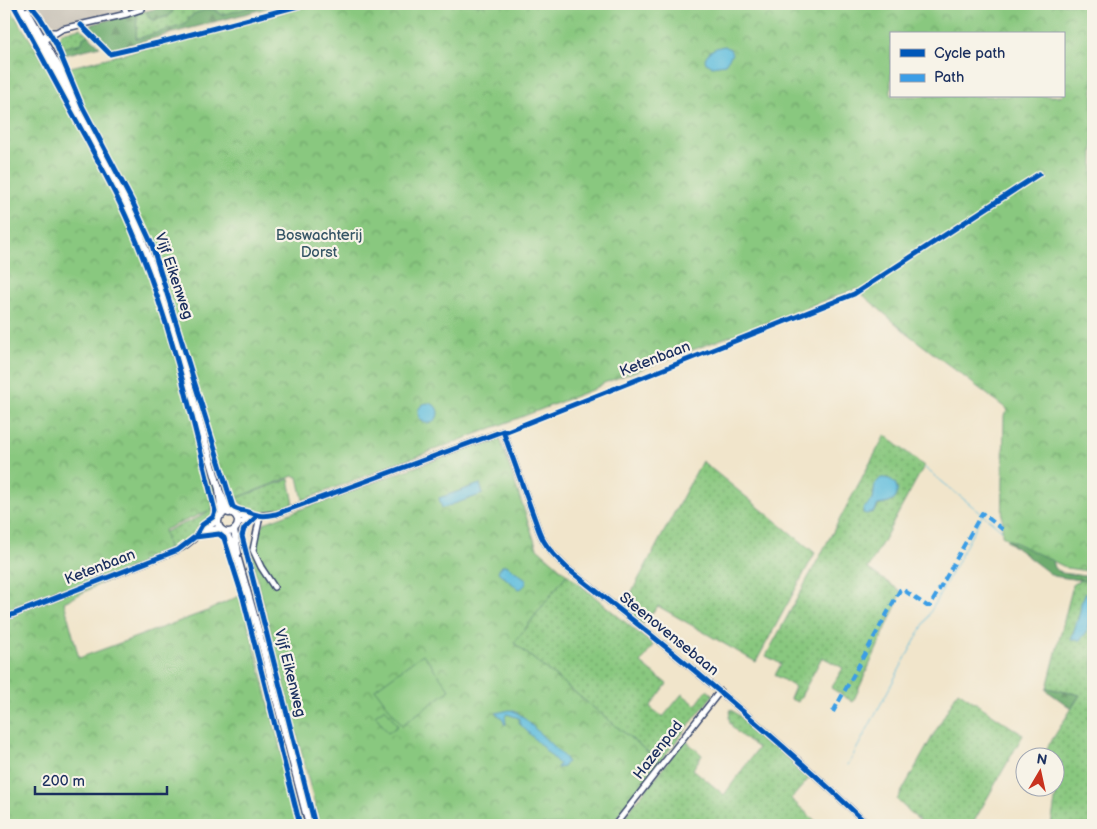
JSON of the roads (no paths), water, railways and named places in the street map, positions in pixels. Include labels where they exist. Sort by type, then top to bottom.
[{"type":"main road","name":"Vijf Eikenweg","points":[[21,4],[42,40],[72,105],[83,121],[121,191],[147,252],[172,328],[219,489],[229,513]]},
{"type":"main road","name":"Vijf Eikenweg","points":[[219,489],[220,521]]},
{"type":"main road","points":[[229,513],[237,521],[234,530],[226,532],[220,521],[229,513]]},
{"type":"main road","name":"Vijf Eikenweg","points":[[234,530],[238,559],[309,825]]},
{"type":"main road","name":"Vijf Eikenweg","points":[[226,532],[238,559]]},
{"type":"street","points":[[123,4],[126,14]]},
{"type":"street","points":[[42,40],[56,32],[142,9],[141,4]]},
{"type":"street","name":"Steenovensebaan","points":[[258,516],[276,514],[503,431],[539,531],[550,551],[568,569],[720,691],[812,771],[868,825]]},
{"type":"street","points":[[237,521],[258,516],[253,550],[274,587]]},
{"type":"street","name":"Ketenbaan","points":[[4,618],[178,550],[208,526],[220,521]]},
{"type":"street","name":"Hazenpad","points":[[615,825],[720,691]]},
{"type":"water","points":[[725,46],[730,49],[732,54],[725,64],[712,66],[706,63],[706,56],[711,51]]},
{"type":"water","points":[[428,403],[435,406],[438,413],[435,420],[428,423],[421,420],[418,413],[421,406]]},
{"type":"water","points":[[881,478],[890,479],[897,487],[895,499],[889,503],[878,505],[874,512],[863,513],[863,509],[873,500],[875,484]]},
{"type":"water","points":[[480,484],[483,494],[442,508],[439,498]]},
{"type":"water","points":[[503,565],[506,565],[526,579],[526,584],[522,588],[519,589],[499,573],[498,571]]},
{"type":"water","points":[[1086,593],[1089,594],[1088,602],[1091,609],[1087,632],[1080,640],[1071,640],[1081,603]]},
{"type":"water","points":[[510,710],[523,717],[565,758],[567,762],[563,767],[557,768],[559,764],[519,723],[519,718],[507,714],[505,716],[505,725],[502,718],[496,713]]},
{"type":"waterway","points":[[925,468],[1002,530]]},
{"type":"waterway","points":[[848,765],[983,514]]},
{"type":"park label","name":"Boswachterij Dorst","points":[[319,244]]}]
